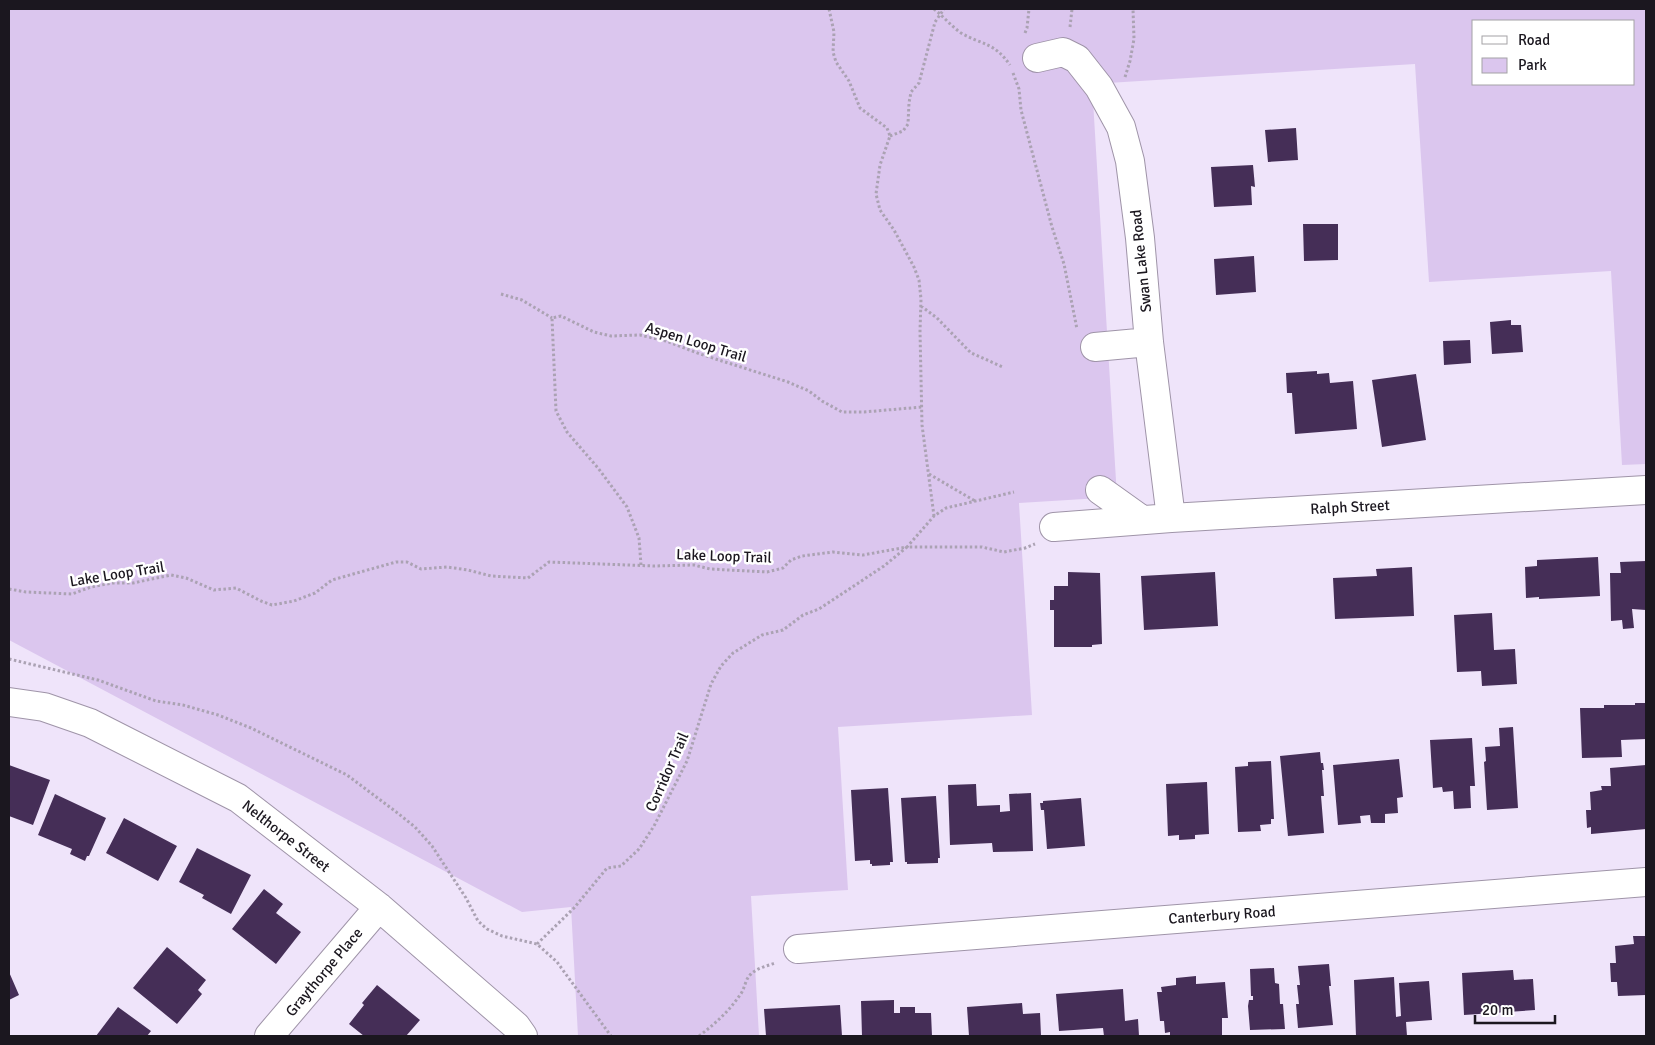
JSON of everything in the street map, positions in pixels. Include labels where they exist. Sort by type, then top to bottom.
[{"type":"street","name":"Swan Lake Road","points":[[1037,58],[1062,52],[1077,59],[1099,88],[1121,127],[1130,161],[1140,238],[1149,342],[1171,518]]},
{"type":"street","points":[[1086,339],[1149,342]]},
{"type":"street","points":[[1100,490],[1142,520]]},
{"type":"street","name":"Ralph Street","points":[[1054,527],[1171,518],[1646,490]]},
{"type":"street","name":"Nelthorpe Street","points":[[9,702],[44,707],[90,723],[238,798],[379,908],[516,1026],[523,1036]]},
{"type":"street","name":"Canterbury Road","points":[[798,949],[1646,882]]},
{"type":"street","name":"Graythorpe Place","points":[[269,1036],[379,908]]},
{"type":"path","points":[[829,9],[834,32],[833,52],[836,62],[849,81],[860,108],[887,128],[890,136],[880,165],[876,194],[880,210],[894,230],[919,280],[922,425],[934,516]]},
{"type":"path","points":[[934,9],[962,33],[985,42],[1002,54],[1011,66],[1019,89],[1021,110],[1052,227],[1086,339]]},
{"type":"path","points":[[890,136],[904,130],[908,124],[908,103],[911,92],[919,83],[935,22],[944,9]]},
{"type":"path","points":[[1112,110],[1122,97],[1130,61],[1134,39],[1133,9]]},
{"type":"path","name":"Aspen Loop Trail","points":[[501,294],[522,300],[552,318],[561,316],[594,332],[611,336],[640,335],[666,341],[802,388],[842,412],[922,407]]},
{"type":"path","points":[[921,305],[937,318],[971,353],[1003,366]]},
{"type":"path","points":[[552,318],[556,411],[567,432],[598,468],[627,508],[639,538],[641,565]]},
{"type":"path","points":[[929,473],[975,501]]},
{"type":"path","points":[[907,547],[934,516],[946,508],[1014,492]]},
{"type":"path","name":"Lake Loop Trail","points":[[9,589],[26,592],[72,594],[91,587],[112,583],[133,583],[171,575],[186,578],[214,590],[236,588],[272,605],[294,601],[315,593],[332,580],[396,562],[407,562],[421,569],[447,567],[491,576],[528,578],[549,562],[694,565],[710,569],[767,572],[783,568],[791,560],[802,556],[833,552],[863,555],[907,547],[982,546],[1004,552],[1024,548],[1042,541],[1054,527]]},
{"type":"path","name":"Corridor Trail","points":[[537,944],[574,908],[608,868],[620,866],[639,850],[654,826],[687,761],[711,684],[721,666],[733,652],[762,635],[782,630],[803,614],[819,609],[884,566],[907,547]]},
{"type":"path","points":[[9,659],[98,680],[156,701],[184,705],[218,715],[251,728],[347,775],[415,827],[432,846],[478,920],[487,929],[510,939],[537,944],[557,962],[570,977],[591,1010],[611,1036]]},
{"type":"path","points":[[700,1036],[734,1004],[743,991],[748,976],[757,969],[781,961],[798,949]]},
{"type":"green space","points":[[9,9],[1646,9],[1646,464],[1622,465],[1611,271],[1429,282],[1415,64],[1092,84],[1117,497],[1019,503],[1032,715],[838,727],[848,890],[751,896],[759,1036],[578,1036],[571,907],[522,912],[9,640]]},
{"type":"building","points":[[1296,128],[1298,160],[1268,162],[1265,130]]},
{"type":"building","points":[[1253,165],[1255,187],[1251,186],[1252,205],[1214,207],[1211,167]]},
{"type":"building","points":[[1303,224],[1338,224],[1338,260],[1304,261]]},
{"type":"building","points":[[1254,256],[1256,292],[1216,295],[1214,259]]},
{"type":"building","points":[[1511,320],[1511,325],[1521,325],[1523,352],[1492,354],[1490,322]]},
{"type":"building","points":[[1470,340],[1471,363],[1444,365],[1443,341]]},
{"type":"building","points":[[1317,371],[1317,374],[1329,373],[1330,383],[1353,381],[1357,429],[1295,434],[1292,393],[1287,393],[1286,373]]},
{"type":"building","points":[[1416,374],[1426,440],[1382,447],[1372,380]]},
{"type":"building","points":[[1598,557],[1600,596],[1526,598],[1525,567],[1537,566],[1537,560]]},
{"type":"building","points":[[1646,561],[1646,610],[1632,609],[1634,628],[1623,629],[1622,620],[1611,621],[1610,573],[1621,573],[1620,562]]},
{"type":"building","points":[[1412,567],[1414,616],[1335,619],[1333,578],[1377,576],[1376,569]]},
{"type":"building","points":[[1068,572],[1100,573],[1102,644],[1092,645],[1092,647],[1054,647],[1054,610],[1050,610],[1050,600],[1054,600],[1054,586],[1068,586]]},
{"type":"building","points":[[1215,572],[1218,626],[1144,630],[1141,576]]},
{"type":"building","points":[[1492,613],[1494,650],[1515,649],[1517,684],[1482,686],[1481,671],[1457,672],[1454,615]]},
{"type":"building","points":[[1635,703],[1645,703],[1646,705],[1646,739],[1621,740],[1622,757],[1582,758],[1580,708],[1604,708],[1604,705],[1635,705]]},
{"type":"building","points":[[1513,727],[1518,808],[1487,810],[1485,747],[1500,746],[1499,728]]},
{"type":"building","points":[[1472,738],[1475,786],[1470,786],[1471,808],[1454,809],[1453,791],[1443,792],[1442,787],[1433,788],[1430,740]]},
{"type":"building","points":[[1320,752],[1324,770],[1322,770],[1324,796],[1321,796],[1324,833],[1288,836],[1280,756]]},
{"type":"building","points":[[1399,759],[1403,797],[1397,798],[1398,813],[1385,814],[1385,823],[1371,823],[1370,815],[1360,816],[1361,823],[1338,825],[1333,765]]},
{"type":"building","points":[[1271,761],[1274,819],[1271,819],[1271,824],[1260,825],[1261,831],[1238,832],[1235,767],[1248,766],[1248,762]]},
{"type":"building","points":[[9,765],[50,780],[33,825],[9,816]]},
{"type":"building","points":[[1646,765],[1646,829],[1591,834],[1591,827],[1587,828],[1586,810],[1591,810],[1590,792],[1602,790],[1601,786],[1611,786],[1610,768]]},
{"type":"building","points":[[1207,782],[1209,834],[1195,835],[1195,839],[1179,840],[1179,835],[1168,836],[1166,784]]},
{"type":"building","points":[[976,784],[977,806],[1000,805],[1000,812],[1010,811],[1009,794],[1031,793],[1033,851],[993,852],[992,843],[950,845],[948,785]]},
{"type":"building","points":[[888,788],[893,862],[890,862],[890,865],[872,866],[870,860],[855,861],[851,790]]},
{"type":"building","points":[[55,794],[106,818],[85,861],[70,854],[72,849],[38,835]]},
{"type":"building","points":[[936,796],[940,858],[938,858],[938,863],[907,864],[905,862],[901,798]]},
{"type":"building","points":[[1081,798],[1085,846],[1047,849],[1044,810],[1041,810],[1040,803],[1043,803],[1043,801]]},
{"type":"building","points":[[124,818],[177,846],[158,881],[106,853]]},
{"type":"building","points":[[197,848],[251,875],[231,914],[202,898],[204,895],[179,882]]},
{"type":"building","points":[[264,889],[283,904],[276,913],[301,932],[276,964],[232,929]]},
{"type":"building","points":[[1633,936],[1646,936],[1646,995],[1618,996],[1617,982],[1611,982],[1610,963],[1616,963],[1615,946],[1634,944]]},
{"type":"building","points":[[167,947],[206,980],[198,990],[202,994],[177,1024],[133,988]]},
{"type":"building","points":[[1329,964],[1333,1025],[1298,1028],[1296,1004],[1299,1004],[1297,985],[1300,985],[1298,966]]},
{"type":"building","points":[[1274,968],[1275,983],[1279,984],[1280,1004],[1283,1004],[1285,1029],[1250,1030],[1248,1006],[1249,1000],[1253,1000],[1253,996],[1251,996],[1250,969]]},
{"type":"building","points":[[1513,970],[1514,980],[1533,979],[1535,1010],[1464,1015],[1462,973]]},
{"type":"building","points":[[9,972],[19,995],[9,1000]]},
{"type":"building","points":[[1196,976],[1196,984],[1225,982],[1228,1018],[1222,1018],[1222,1036],[1170,1036],[1170,1032],[1165,1033],[1164,1021],[1160,1021],[1157,992],[1162,992],[1161,987],[1176,985],[1176,978]]},
{"type":"building","points":[[1394,977],[1396,1017],[1401,1016],[1399,983],[1429,981],[1432,1020],[1406,1022],[1407,1036],[1356,1036],[1354,980]]},
{"type":"building","points":[[377,985],[420,1020],[406,1036],[364,1036],[349,1024],[364,1005],[362,1003]]},
{"type":"building","points":[[1123,989],[1125,1021],[1138,1019],[1139,1036],[1104,1036],[1103,1028],[1059,1031],[1056,994]]},
{"type":"building","points":[[894,1000],[894,1013],[900,1013],[900,1007],[915,1007],[915,1013],[931,1013],[932,1036],[862,1036],[861,1001]]},
{"type":"building","points":[[1022,1003],[1023,1014],[1040,1013],[1041,1036],[969,1036],[967,1007]]},
{"type":"building","points":[[840,1005],[842,1036],[766,1036],[764,1009]]},
{"type":"building","points":[[118,1007],[151,1031],[147,1036],[96,1036]]}]
